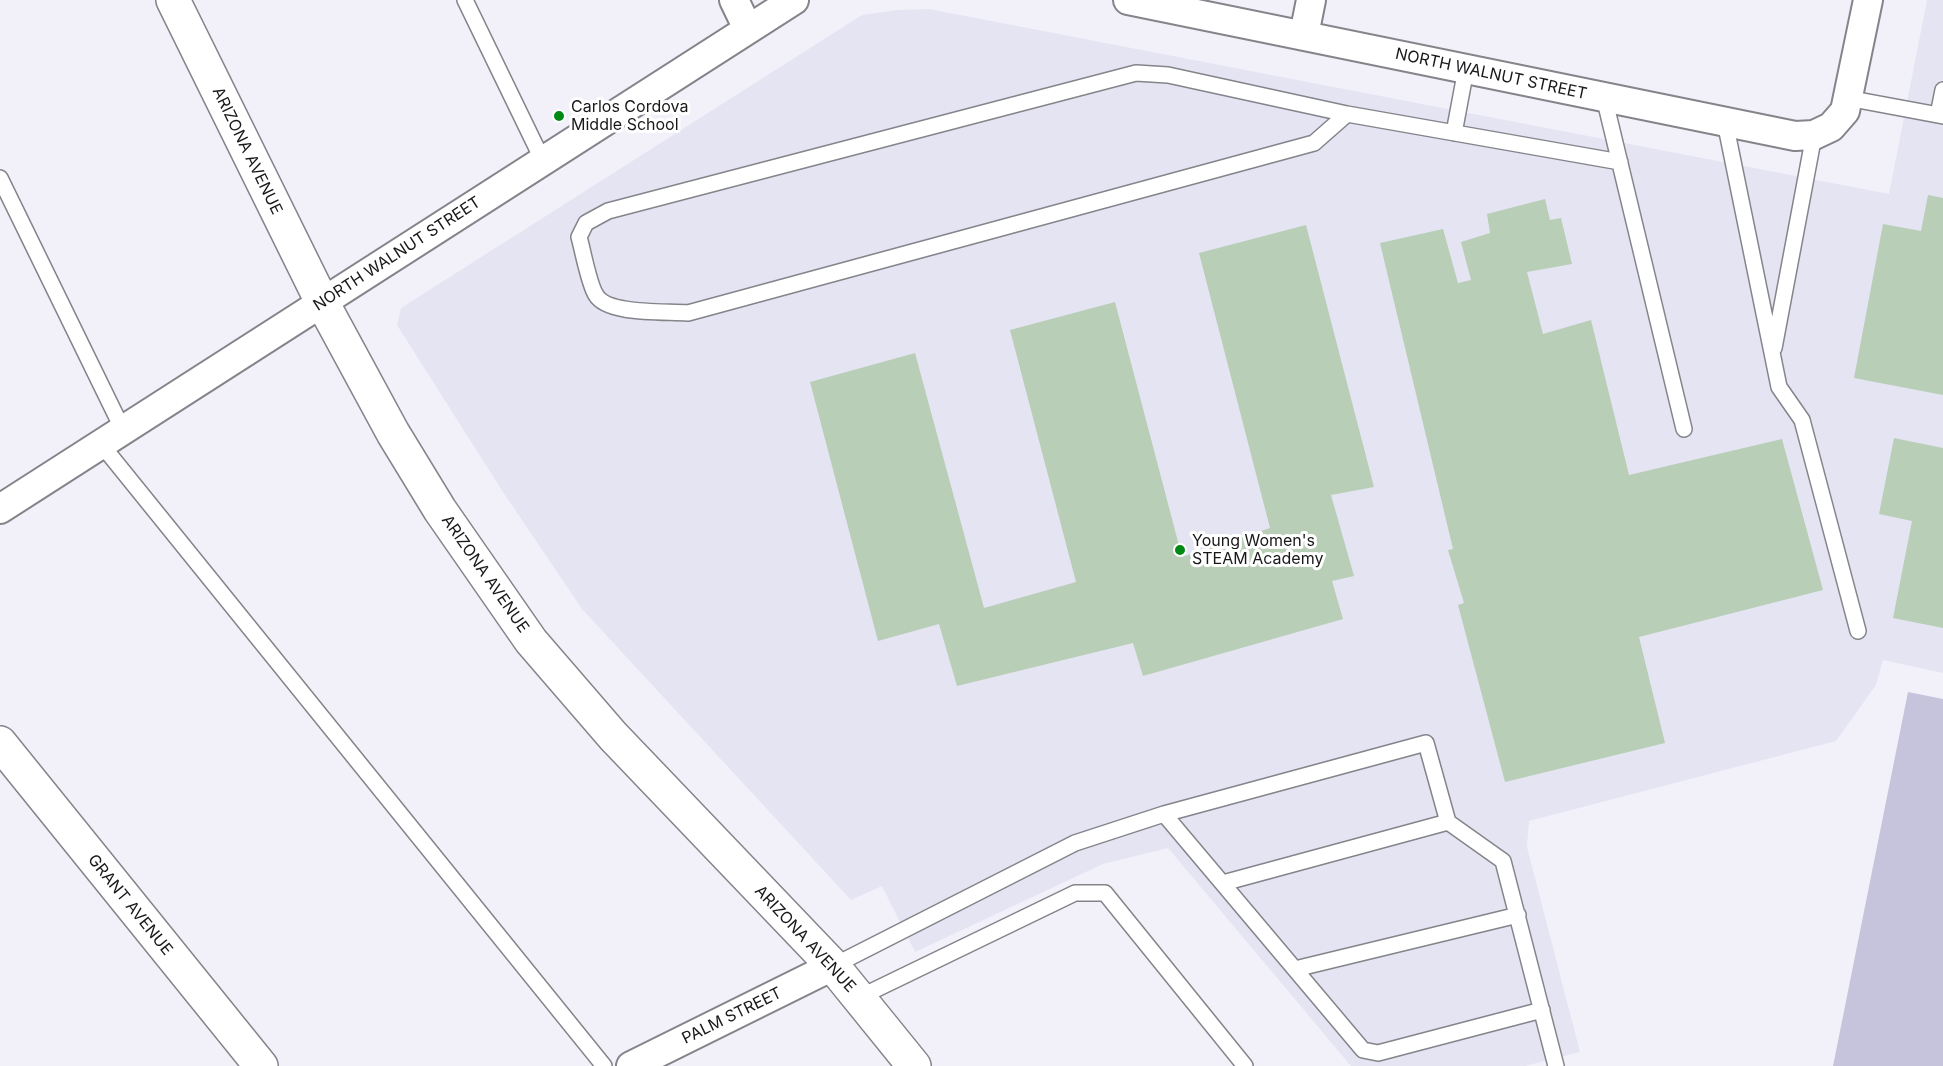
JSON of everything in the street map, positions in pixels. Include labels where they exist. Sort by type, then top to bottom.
[{"type":"main road","name":"ARIZONA AVENUE","points":[[173,0],[322,302],[393,433],[434,500],[531,641],[613,736],[832,966],[914,1066]]},
{"type":"main road","name":"GRANT AVENUE","points":[[0,743],[261,1066]]},
{"type":"street","points":[[734,0],[748,29]]},
{"type":"street","name":"NORTH WALNUT STREET","points":[[0,508],[794,0]]},
{"type":"street","name":"NORTH WALNUT STREET","points":[[1128,0],[1795,136],[1814,135]]},
{"type":"street","points":[[1304,35],[1311,0]]},
{"type":"street","points":[[1814,135],[1832,127],[1846,104],[1868,0]]},
{"type":"street","name":"PALM STREET","points":[[631,1066],[832,966]]},
{"type":"lane","points":[[465,0],[543,161]]},
{"type":"lane","points":[[1454,133],[1466,69]]},
{"type":"lane","points":[[1347,114],[1314,143],[688,313],[619,309],[604,304],[595,295],[579,237],[586,223],[608,211],[1136,73],[1168,75],[1347,114],[1620,162]]},
{"type":"lane","points":[[1846,104],[1940,116],[1943,90]]},
{"type":"lane","points":[[1605,97],[1684,429]]},
{"type":"lane","points":[[1725,122],[1779,387],[1802,420],[1858,631]]},
{"type":"lane","points":[[1773,357],[1814,135]]},
{"type":"lane","points":[[0,178],[112,437],[604,1066]]},
{"type":"lane","points":[[832,966],[1075,843],[1164,814],[1426,743],[1448,822],[1503,861],[1556,1066]]},
{"type":"lane","points":[[1164,814],[1363,1050],[1378,1053],[1542,1010]]},
{"type":"lane","points":[[1223,883],[1448,822]]},
{"type":"lane","points":[[858,998],[1076,893],[1105,893],[1245,1066]]},
{"type":"lane","points":[[1295,969],[1518,915]]},
{"type":"shaded area","name":"Young Women's STEAM Academy","points":[[1927,0],[1943,0],[1943,673],[1883,660],[1876,685],[1836,741],[1529,821],[1527,847],[1580,1052],[1525,1066],[1351,1066],[1168,848],[1103,864],[915,952],[882,886],[851,900],[582,609],[503,492],[397,325],[401,308],[862,15],[929,9],[1889,194]]},
{"type":"shaded area","points":[[1908,692],[1943,699],[1943,1066],[1833,1066]]},
{"type":"building","points":[[1928,195],[1943,198],[1943,395],[1854,378],[1883,224],[1921,231]]},
{"type":"building","points":[[1545,199],[1550,220],[1561,218],[1572,264],[1527,272],[1543,334],[1591,320],[1629,475],[1782,439],[1823,590],[1639,637],[1665,743],[1505,782],[1458,605],[1464,603],[1448,550],[1453,549],[1380,243],[1443,229],[1458,283],[1471,280],[1461,242],[1490,233],[1487,214]]},
{"type":"building","points":[[1306,225],[1374,487],[1331,495],[1354,576],[1332,581],[1343,619],[1143,676],[1133,643],[957,686],[939,624],[878,641],[810,382],[915,353],[984,608],[1076,582],[1010,330],[1115,302],[1182,557],[1270,528],[1199,253]]},
{"type":"building","points":[[1894,438],[1943,448],[1943,628],[1893,618],[1912,521],[1879,514]]},
{"type":"place","name":"Carlos Cordova Middle School","points":[[559,116]]},
{"type":"place","name":"Young Women's STEAM Academy","points":[[1180,550]]}]
